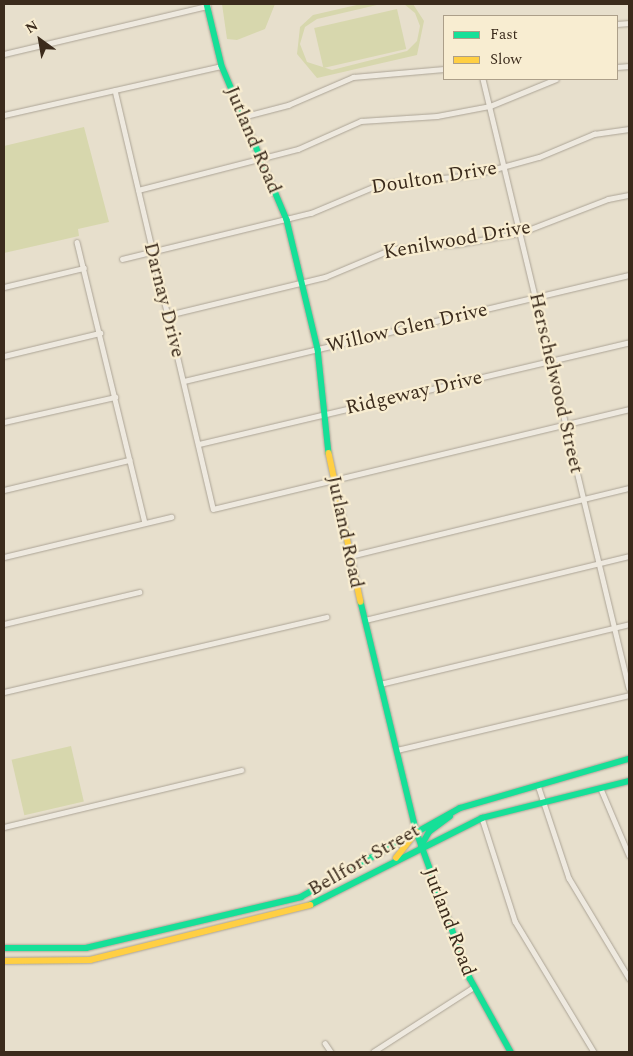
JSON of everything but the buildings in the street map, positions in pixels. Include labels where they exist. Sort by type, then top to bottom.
[{"type":"main road","name":"Jutland Road","points":[[207,5],[222,66],[287,220],[303,283],[318,349],[332,480],[416,830],[474,987],[508,1051]]},
{"type":"main road","name":"Bellfort Street","points":[[4,948],[42,952],[86,948],[301,897],[358,869],[416,830],[460,808],[629,758]]},
{"type":"main road","name":"Bellfort Street","points":[[4,961],[38,964],[90,960],[233,927],[305,908],[365,879],[421,846],[482,818],[629,781]]},
{"type":"main road","points":[[421,846],[429,832],[460,808]]},
{"type":"main road","points":[[389,864],[413,840],[416,830]]},
{"type":"main road","points":[[358,869],[365,879]]},
{"type":"main road","points":[[301,897],[305,908]]},
{"type":"main road","points":[[230,914],[233,927]]},
{"type":"main road","points":[[158,932],[162,943]]},
{"type":"main road","points":[[86,948],[90,960]]},
{"type":"street","points":[[4,54],[207,5]]},
{"type":"street","points":[[4,116],[222,66]]},
{"type":"street","points":[[242,117],[288,105],[352,77],[443,69]]},
{"type":"street","name":"Herschelwood Street","points":[[483,80],[629,688]]},
{"type":"street","points":[[138,190],[298,149],[361,121],[437,116],[490,106],[554,80]]},
{"type":"street","name":"Darnay Drive","points":[[115,90],[213,509],[332,480]]},
{"type":"street","name":"Doulton Drive","points":[[122,259],[287,220],[380,184],[440,180],[505,168],[594,134],[629,129]]},
{"type":"street","name":"Kenilwood Drive","points":[[168,315],[303,283],[392,249],[458,244],[520,233],[608,198],[629,196]]},
{"type":"street","points":[[77,242],[145,523]]},
{"type":"street","points":[[4,287],[84,268]]},
{"type":"street","name":"Willow Glen Drive","points":[[184,381],[629,274]]},
{"type":"street","points":[[4,356],[100,333]]},
{"type":"street","name":"Ridgeway Drive","points":[[199,444],[629,342]]},
{"type":"street","points":[[4,422],[115,397]]},
{"type":"street","points":[[332,480],[629,409]]},
{"type":"street","points":[[4,490],[129,460]]},
{"type":"street","points":[[350,556],[629,488]]},
{"type":"street","points":[[4,557],[171,518]]},
{"type":"street","points":[[365,620],[629,556]]},
{"type":"street","points":[[4,624],[140,592]]},
{"type":"street","points":[[4,692],[326,617]]},
{"type":"street","points":[[380,684],[629,624]]},
{"type":"street","points":[[396,750],[629,694]]},
{"type":"street","points":[[4,827],[241,770]]},
{"type":"street","points":[[538,785],[541,802],[569,878],[629,978]]},
{"type":"street","points":[[601,789],[629,855]]},
{"type":"street","points":[[482,818],[515,921],[594,1052]]},
{"type":"street","points":[[373,1052],[474,987]]},
{"type":"street","points":[[325,1043],[331,1052]]},
{"type":"green space","points":[[222,4],[275,4],[265,29],[237,40],[227,39]]},
{"type":"green space","points":[[361,4],[381,4],[317,19],[305,27],[300,44],[307,62],[332,70],[407,51],[417,41],[420,26],[415,13],[404,4],[413,4],[424,21],[417,55],[317,78],[297,54],[300,27],[313,15]]},
{"type":"green space","points":[[397,9],[406,49],[323,68],[314,28]]},
{"type":"green space","points":[[84,127],[109,222],[78,229],[79,236],[4,253],[4,146]]},
{"type":"green space","points":[[71,746],[84,802],[24,815],[12,760]]},
{"type":"traffic: fast","points":[[207,4],[222,66],[287,220],[318,349],[329,453]]},
{"type":"traffic: fast","points":[[361,602],[416,830],[470,978],[511,1052]]},
{"type":"traffic: fast","points":[[4,948],[86,948],[301,897],[460,808],[629,759]]},
{"type":"traffic: fast","points":[[310,905],[482,818],[629,781]]},
{"type":"traffic: fast","points":[[421,846],[429,832],[450,816]]},
{"type":"traffic: slow","points":[[329,453],[361,602]]},
{"type":"traffic: slow","points":[[396,858],[416,832]]},
{"type":"traffic: slow","points":[[4,961],[90,960],[310,905]]}]
